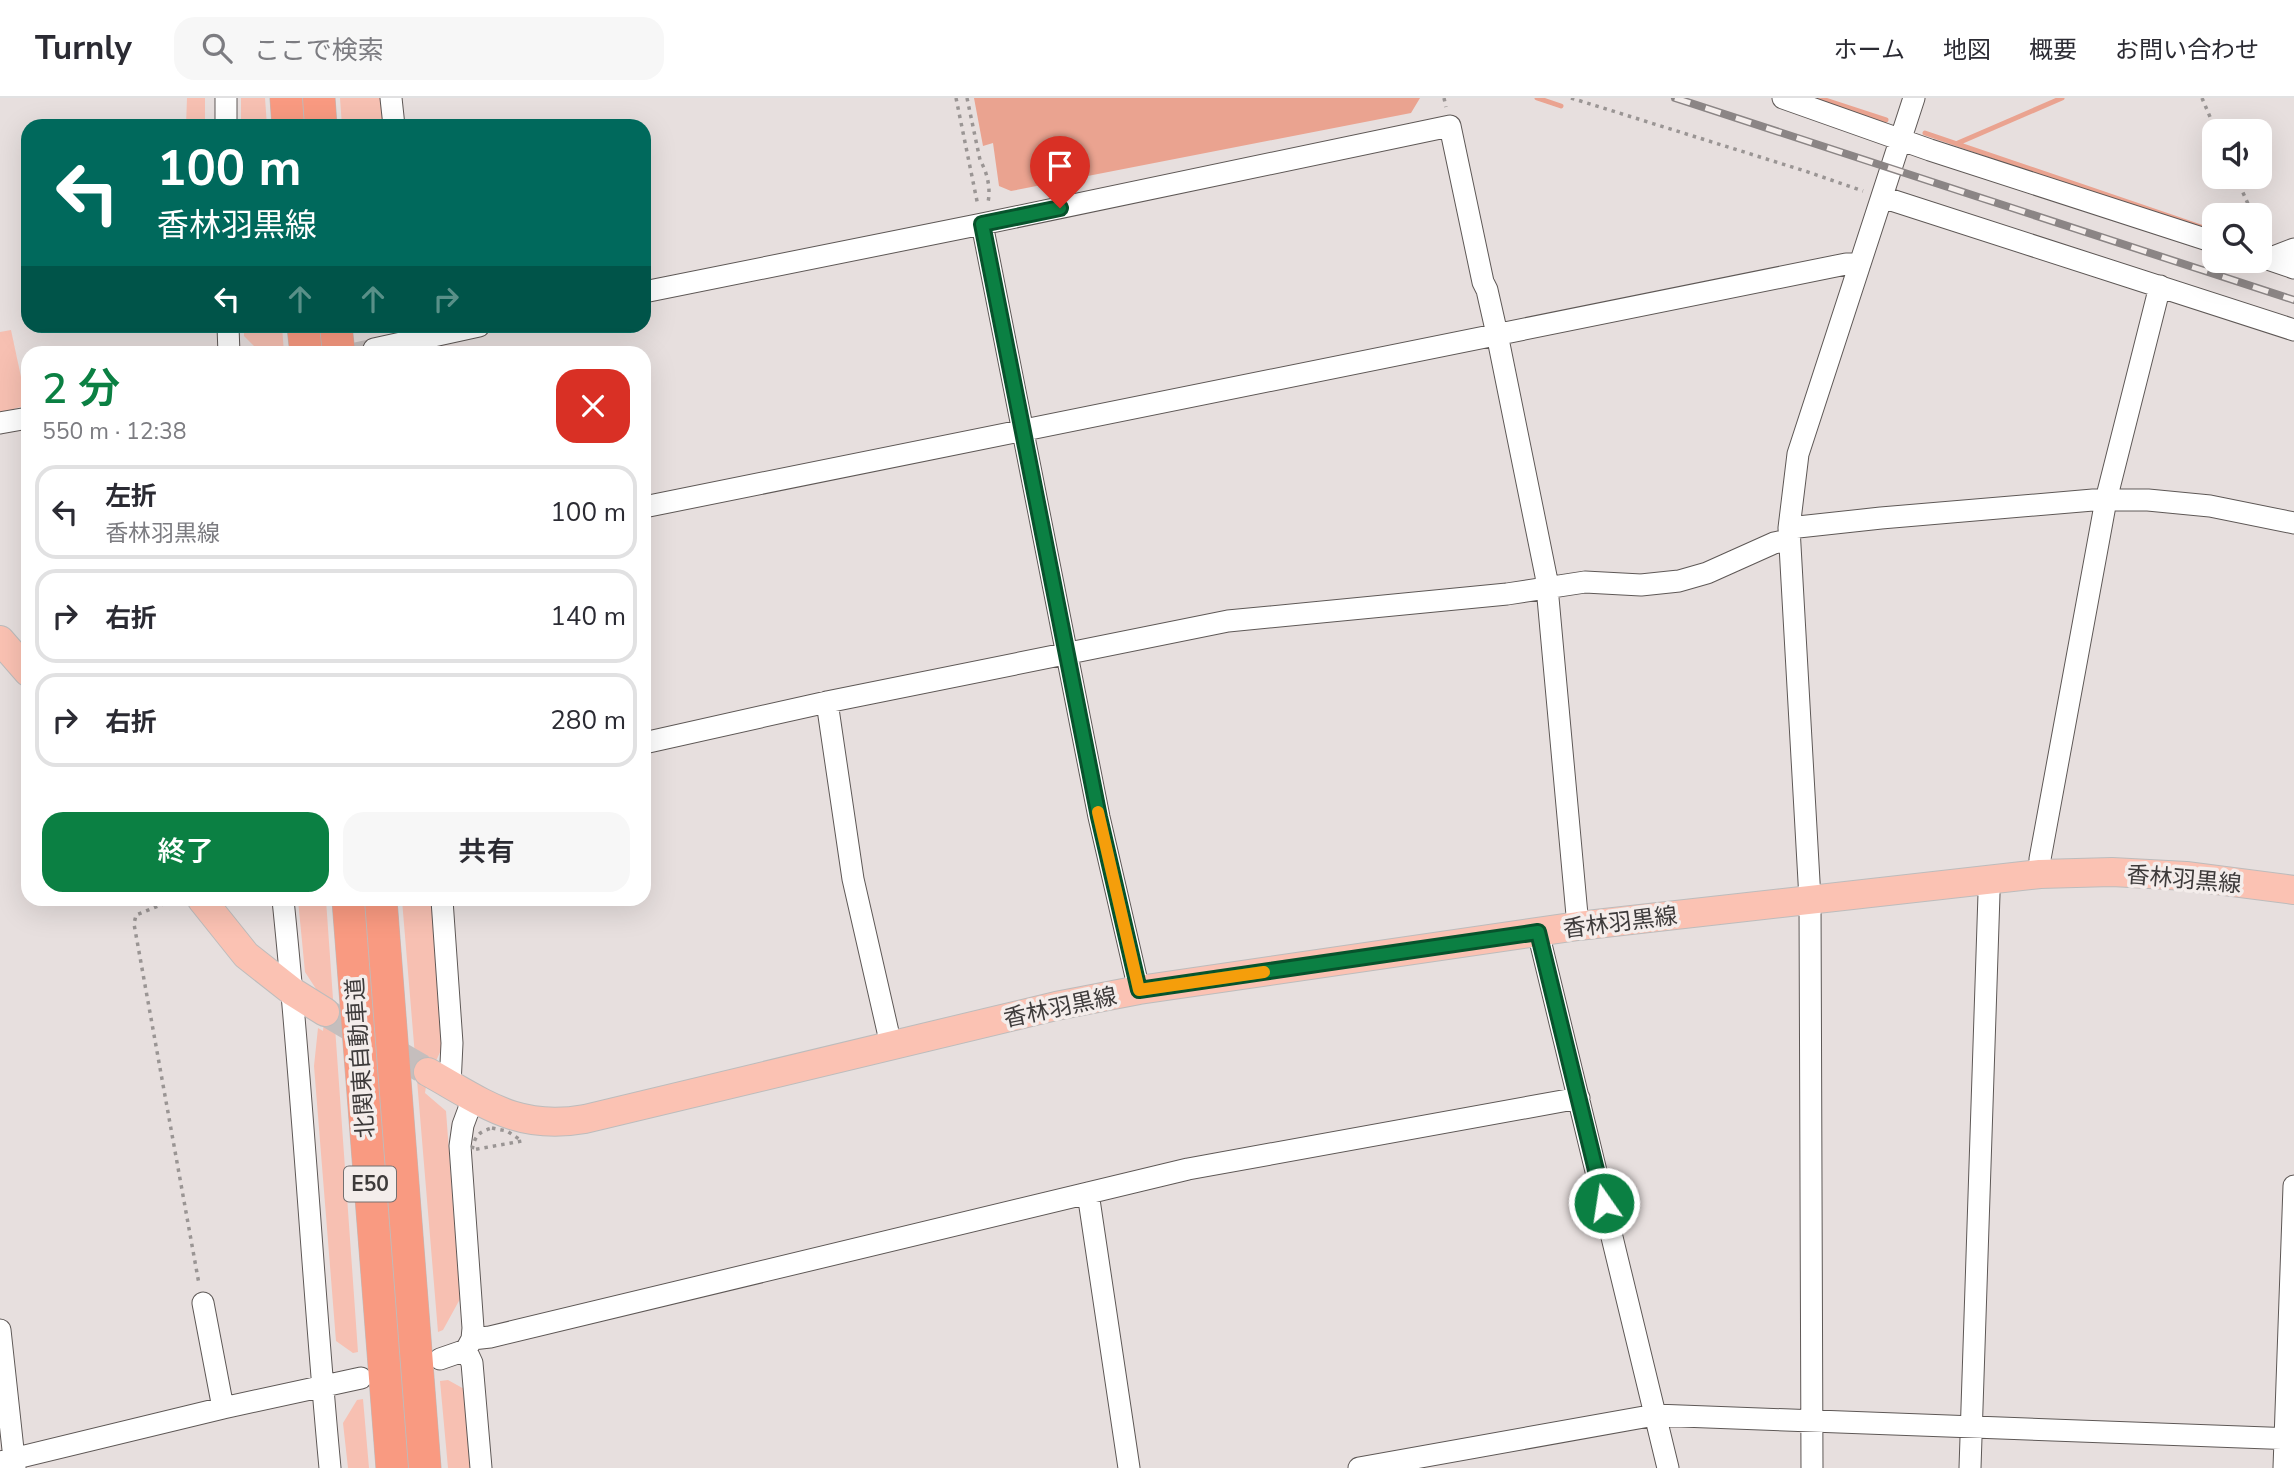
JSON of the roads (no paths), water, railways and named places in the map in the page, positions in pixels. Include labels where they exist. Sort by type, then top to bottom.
[{"type":"highway","points":[[286,98],[288,119]]},
{"type":"highway","points":[[319,98],[320,119]]},
{"type":"highway","name":"北関東自動車道","points":[[348,906],[393,1468]]},
{"type":"highway","name":"北関東自動車道","points":[[380,906],[425,1468]]},
{"type":"main road","points":[[0,640],[21,664]]},
{"type":"main road","name":"香林羽黒線","points":[[450,1085],[498,1111],[526,1121],[556,1123],[1056,1006],[1139,990],[1578,926],[2040,874],[2112,872],[2186,876],[2294,890]]},
{"type":"main road","points":[[207,906],[246,955],[293,992],[325,1012]]},
{"type":"street","points":[[226,98],[226,119]]},
{"type":"street","points":[[391,98],[393,119]]},
{"type":"street","points":[[1783,98],[2202,238]]},
{"type":"street","points":[[1812,1468],[1810,899],[1789,534],[1798,454],[1914,98]]},
{"type":"street","points":[[651,291],[1450,126],[1483,282],[1497,334],[1548,587],[1578,926]]},
{"type":"street","points":[[1882,197],[2294,330]]},
{"type":"street","points":[[982,224],[1102,830],[1139,990]]},
{"type":"street","points":[[2272,255],[2294,249]]},
{"type":"street","points":[[2272,260],[2294,268]]},
{"type":"street","points":[[651,506],[1846,264],[1860,264]]},
{"type":"street","points":[[2040,874],[2040,859],[2106,500],[2160,286]]},
{"type":"street","points":[[386,346],[445,333]]},
{"type":"street","points":[[0,422],[21,419]]},
{"type":"street","points":[[651,741],[827,702],[1228,621],[1507,594],[1585,582],[1642,585],[1679,581],[1707,573],[1789,534],[1881,518],[2106,500],[2148,500],[2183,502],[2294,523]]},
{"type":"street","points":[[827,702],[853,879],[891,1045]]},
{"type":"street","points":[[1970,1468],[1989,894],[1987,879]]},
{"type":"street","points":[[284,906],[293,992],[330,1468]]},
{"type":"street","points":[[442,906],[452,1043],[450,1085],[463,1125],[460,1146],[472,1299],[469,1344],[481,1468]]},
{"type":"street","points":[[1538,932],[1668,1468]]},
{"type":"street","points":[[440,1359],[469,1344],[503,1334],[1188,1169],[1579,1098]]},
{"type":"street","points":[[2284,1468],[2290,1439],[2294,1186]]},
{"type":"street","points":[[1088,1193],[1129,1468]]},
{"type":"street","points":[[203,1303],[223,1408]]},
{"type":"street","points":[[0,1329],[10,1463],[223,1408],[361,1378]]},
{"type":"street","points":[[1359,1468],[1655,1415],[2290,1439]]},
{"type":"waterway","points":[[1537,98],[1561,106]]},
{"type":"waterway","points":[[1819,98],[1886,120]]},
{"type":"waterway","points":[[1958,143],[2062,98]]},
{"type":"waterway","points":[[1925,133],[2202,227]]},
{"type":"tunnel","points":[[325,1012],[428,1072]]},
{"type":"railway","points":[[1675,98],[2294,300]]}]
